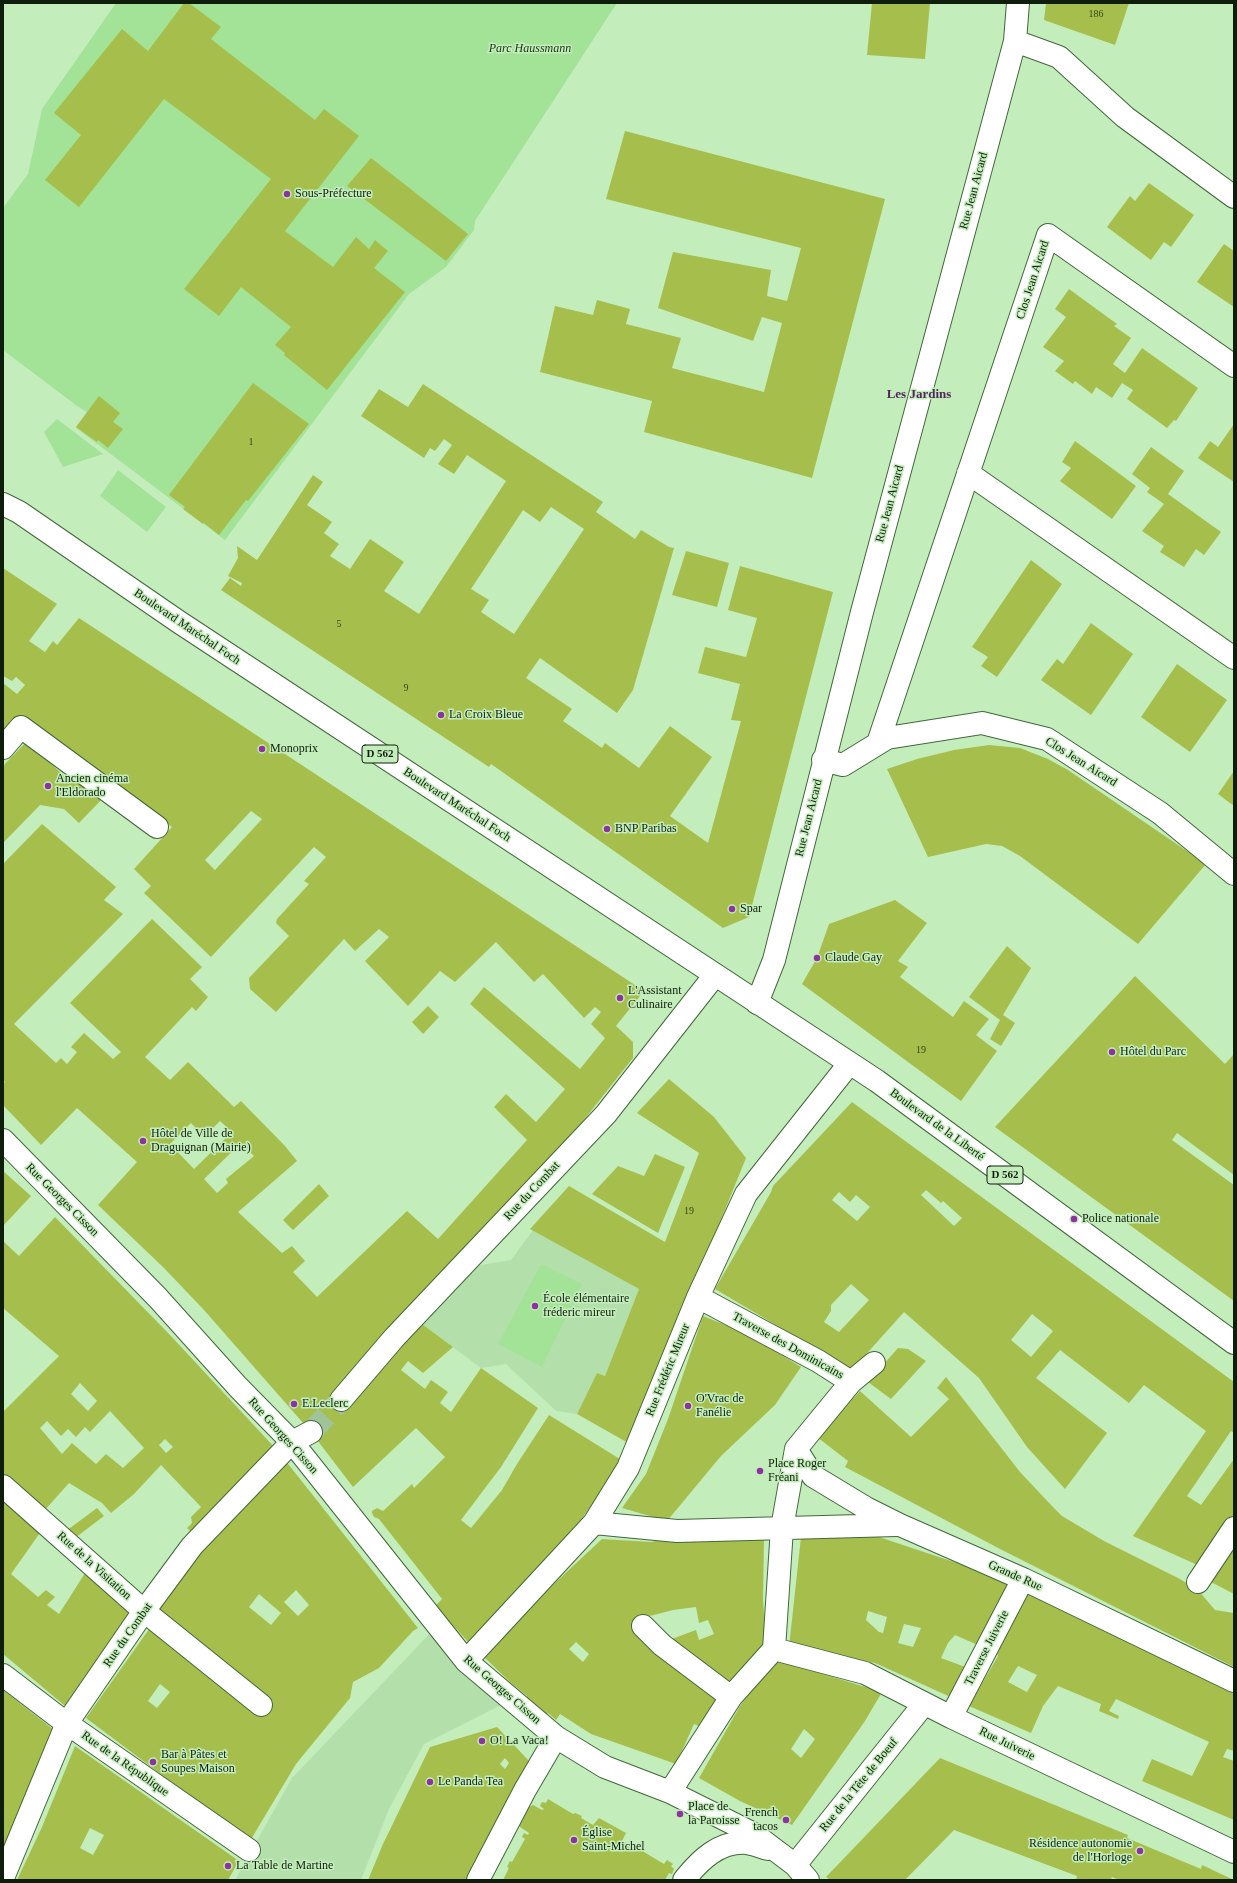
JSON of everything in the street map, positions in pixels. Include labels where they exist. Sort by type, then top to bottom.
[{"type":"street","name":"Rue Jean Aicard","points":[[764,1008],[774,960],[823,760],[915,409],[1015,41],[1018,3]]},
{"type":"street","points":[[1015,41],[1059,57],[1125,117],[1234,197]]},
{"type":"street","name":"Clos Jean Aicard","points":[[878,743],[1048,235],[1234,366]]},
{"type":"street","points":[[968,473],[1234,658]]},
{"type":"street","name":"Boulevard Maréchal Foch","points":[[3,504],[19,512],[186,626],[764,1008]]},
{"type":"street","name":"Clos Jean Aicard","points":[[823,760],[843,765],[887,738],[982,723],[1047,739],[1160,814],[1234,874]]},
{"type":"street","points":[[3,748],[21,727],[157,827]]},
{"type":"street","name":"Rue du Combat","points":[[341,1400],[394,1338],[606,1114],[715,975]]},
{"type":"street","name":"Boulevard de la Liberté","points":[[764,1008],[877,1081],[1234,1343]]},
{"type":"street","name":"Rue Frédéric Mireur","points":[[466,1661],[594,1523],[628,1468],[698,1297],[746,1194],[850,1064]]},
{"type":"street","name":"Rue Georges Cisson","points":[[3,1140],[158,1298],[238,1387],[292,1442],[466,1661],[556,1737]]},
{"type":"street","name":"Traverse des Dominicains","points":[[698,1297],[818,1361],[851,1382],[874,1363]]},
{"type":"street","points":[[670,1792],[730,1697],[774,1650],[782,1528],[796,1449],[851,1382]]},
{"type":"street","name":"Rue du Combat","points":[[3,1878],[67,1723],[144,1611],[192,1546],[292,1442],[311,1432]]},
{"type":"street","points":[[796,1449],[813,1476],[866,1508],[900,1525]]},
{"type":"street","name":"Rue de la Visitation","points":[[3,1486],[144,1611],[261,1706]]},
{"type":"street","points":[[594,1523],[677,1531],[782,1528]]},
{"type":"street","name":"Grande Rue","points":[[782,1528],[900,1525],[1023,1579],[1234,1681]]},
{"type":"street","points":[[1198,1582],[1234,1528]]},
{"type":"street","name":"Traverse Juiverie","points":[[951,1717],[1023,1579]]},
{"type":"street","points":[[643,1626],[662,1645],[730,1697]]},
{"type":"street","name":"Rue Juiverie","points":[[774,1650],[865,1673],[924,1704],[1234,1852]]},
{"type":"street","name":"Rue de la République","points":[[3,1675],[67,1723],[248,1850]]},
{"type":"street","name":"Rue de la Tête de Boeuf","points":[[801,1873],[924,1704]]},
{"type":"street","points":[[478,1880],[525,1790],[556,1737],[605,1767],[670,1792],[754,1834],[801,1873]]},
{"type":"street","points":[[684,1880],[700,1860],[722,1846],[747,1843],[777,1852]]},
{"type":"shaded area","name":"École élémentaire fréderic mireur","points":[[533,1230],[639,1289],[605,1376],[597,1373],[577,1414],[556,1411],[506,1364],[481,1368],[422,1324],[475,1266],[511,1260]]},
{"type":"shaded area","points":[[437,1626],[511,1700],[424,1744],[389,1809],[361,1880],[235,1880],[292,1778]]},
{"type":"green space","name":"Sous-Préfecture","points":[[116,3],[617,3],[475,221],[474,230],[446,267],[409,294],[225,540],[76,428],[87,412],[3,350],[3,208],[28,174],[42,109]]},
{"type":"green space","points":[[57,419],[103,454],[63,467],[44,432]]},
{"type":"green space","points":[[118,470],[166,507],[147,532],[100,496]]},
{"type":"green space","points":[[541,1264],[582,1284],[542,1367],[498,1344]]},
{"type":"building","name":"Sous-Préfecture","points":[[184,3],[189,3],[221,27],[211,39],[315,120],[324,109],[359,136],[285,231],[333,267],[356,237],[369,249],[375,240],[388,251],[374,268],[405,292],[327,390],[284,355],[285,353],[275,345],[291,327],[241,287],[219,316],[184,289],[271,179],[164,99],[79,207],[45,180],[81,135],[54,113],[122,29],[148,51]]},
{"type":"building","points":[[872,3],[930,3],[925,59],[867,55]]},
{"type":"building","points":[[1046,3],[1129,3],[1115,45],[1044,20]]},
{"type":"building","points":[[625,131],[885,199],[812,478],[644,432],[652,401],[540,372],[555,306],[593,315],[597,300],[630,309],[626,324],[681,338],[672,368],[764,392],[782,323],[762,317],[753,341],[658,308],[673,252],[771,270],[767,296],[787,301],[801,248],[606,199]]},
{"type":"building","points":[[371,158],[468,234],[446,261],[347,186]]},
{"type":"building","points":[[1149,183],[1194,215],[1171,247],[1164,242],[1151,260],[1107,227],[1130,196],[1135,201]]},
{"type":"building","points":[[1224,244],[1234,251],[1234,307],[1197,282]]},
{"type":"building","points":[[1069,289],[1117,324],[1114,326],[1131,338],[1113,364],[1125,373],[1142,348],[1198,388],[1176,421],[1174,420],[1167,428],[1127,399],[1133,390],[1122,383],[1112,398],[1096,387],[1092,394],[1075,381],[1073,384],[1055,371],[1064,361],[1043,347],[1066,317],[1055,309]]},
{"type":"building","points":[[253,383],[309,424],[219,535],[183,509],[185,507],[169,495]]},
{"type":"building","points":[[423,384],[603,502],[596,512],[635,539],[641,530],[669,547],[674,548],[633,690],[617,713],[540,658],[526,678],[572,709],[563,721],[602,748],[605,743],[639,768],[670,726],[712,757],[670,816],[708,843],[741,721],[731,720],[740,684],[698,673],[705,647],[746,657],[757,618],[728,610],[740,566],[833,592],[749,917],[723,928],[491,764],[489,767],[221,590],[230,578],[241,586],[242,583],[228,576],[238,558],[237,546],[257,560],[313,475],[323,482],[307,505],[332,522],[324,533],[339,544],[330,556],[350,569],[370,539],[404,562],[384,591],[419,614],[506,481],[467,455],[454,474],[438,464],[452,445],[444,439],[435,451],[430,448],[424,458],[361,416],[379,389],[408,407]],"holes":[[[551,507],[584,529],[514,634],[481,612],[489,600],[471,589],[523,510],[540,522]]]},
{"type":"building","points":[[99,396],[120,413],[113,422],[123,429],[108,448],[98,440],[97,442],[76,427]]},
{"type":"building","points":[[1234,424],[1234,482],[1198,458],[1210,441],[1218,447]]},
{"type":"building","points":[[1075,441],[1136,486],[1112,519],[1060,481],[1071,468],[1062,462]]},
{"type":"building","points":[[1151,447],[1184,471],[1168,494],[1221,532],[1204,555],[1196,549],[1184,567],[1160,552],[1164,546],[1142,531],[1164,504],[1147,492],[1150,488],[1132,474]]},
{"type":"building","points":[[686,551],[729,563],[717,607],[672,595]]},
{"type":"building","points":[[1031,560],[1062,584],[997,677],[981,666],[988,657],[972,647]]},
{"type":"building","points":[[3,568],[57,604],[29,641],[45,652],[53,641],[57,645],[79,618],[644,991],[616,1026],[633,1042],[633,1058],[422,1324],[453,1347],[423,1373],[408,1361],[401,1370],[425,1389],[431,1380],[448,1392],[440,1403],[451,1412],[481,1368],[538,1408],[501,1467],[461,1520],[471,1528],[502,1490],[549,1415],[623,1461],[580,1521],[469,1643],[435,1606],[442,1599],[379,1519],[374,1517],[372,1513],[372,1511],[377,1508],[383,1511],[412,1484],[414,1488],[445,1457],[416,1428],[353,1487],[311,1432],[204,1310],[163,1267],[98,1205],[137,1162],[77,1108],[41,1145],[3,1105],[3,1084],[5,1082],[3,1080],[3,864],[42,824],[116,887],[104,900],[123,914],[14,1024],[56,1063],[61,1058],[67,1064],[77,1052],[71,1047],[84,1033],[113,1059],[121,1052],[70,1003],[152,919],[202,967],[190,979],[208,997],[196,1011],[192,1007],[145,1057],[170,1080],[188,1062],[234,1107],[241,1101],[285,1146],[297,1161],[238,1212],[282,1253],[292,1246],[305,1261],[293,1272],[317,1297],[407,1211],[438,1239],[527,1140],[494,1107],[506,1094],[536,1122],[565,1089],[470,1004],[484,987],[580,1069],[605,1038],[591,1024],[601,1012],[595,1007],[584,1018],[543,974],[534,982],[496,942],[455,982],[440,971],[408,1006],[365,961],[389,937],[379,929],[355,951],[344,939],[276,1012],[250,989],[249,978],[289,936],[276,923],[277,919],[309,884],[304,881],[326,857],[314,847],[211,957],[144,893],[151,886],[134,869],[172,827],[24,717],[3,743],[3,683],[17,694],[25,685],[16,677],[12,681],[3,676]],"holes":[[[251,811],[262,819],[215,870],[205,860]],[[220,1121],[232,1132],[194,1169],[170,1144],[191,1123],[204,1137]],[[241,1143],[254,1156],[226,1179],[228,1183],[217,1193],[204,1179]]]},
{"type":"building","points":[[1091,623],[1133,654],[1091,715],[1041,680],[1057,659],[1063,664]]},
{"type":"building","points":[[1177,664],[1227,700],[1190,752],[1141,717]]},
{"type":"building","name":"Ancien cinéma l'Eldorado","points":[[27,741],[64,776],[68,772],[104,797],[79,823],[64,809],[40,805],[3,843],[3,766]]},
{"type":"building","points":[[989,745],[1020,748],[1048,759],[1068,770],[1206,864],[1138,944],[1020,856],[1002,846],[986,844],[928,857],[887,769],[917,759],[954,750]]},
{"type":"building","points":[[1234,771],[1234,806],[1218,794]]},
{"type":"building","points":[[895,900],[927,923],[898,961],[908,967],[900,977],[953,1017],[964,1001],[989,1019],[976,1035],[997,1051],[961,1101],[802,984],[817,958],[829,924]]},
{"type":"building","points":[[1007,946],[1031,968],[1003,1015],[1015,1023],[1001,1046],[990,1039],[1000,1020],[969,997]]},
{"type":"building","points":[[1135,976],[1225,1064],[1234,1054],[1234,1175],[1177,1133],[1172,1140],[1234,1185],[1234,1301],[995,1127]]},
{"type":"building","points":[[428,1006],[439,1017],[423,1034],[412,1022]]},
{"type":"building","points":[[669,1079],[714,1117],[746,1158],[630,1444],[577,1414],[597,1373],[605,1376],[639,1289],[530,1229],[569,1186],[665,1242],[699,1153],[637,1113]]},
{"type":"building","points":[[852,1102],[1234,1382],[1234,1433],[1231,1431],[1187,1496],[1201,1505],[1234,1459],[1234,1519],[1202,1567],[1133,1536],[1206,1431],[1144,1385],[1129,1403],[1060,1350],[1036,1378],[1107,1433],[1065,1489],[1027,1447],[979,1378],[904,1312],[852,1370],[715,1289],[771,1192],[773,1186]],"holes":[[[926,1190],[941,1203],[943,1201],[962,1218],[954,1226],[921,1195]],[[839,1192],[850,1202],[856,1195],[870,1207],[857,1221],[832,1200]],[[851,1284],[869,1300],[839,1332],[824,1322],[831,1311],[831,1305]],[[1032,1314],[1053,1331],[1031,1357],[1011,1340]]]},
{"type":"building","points":[[655,1154],[685,1167],[658,1233],[592,1194],[618,1166],[644,1176]]},
{"type":"building","points":[[3,1171],[31,1196],[3,1226]]},
{"type":"building","points":[[319,1184],[329,1196],[293,1230],[283,1220]]},
{"type":"building","points":[[55,1217],[170,1335],[276,1449],[194,1535],[187,1528],[192,1523],[191,1517],[201,1507],[161,1465],[134,1494],[111,1513],[102,1503],[69,1483],[44,1511],[3,1477],[3,1412],[59,1356],[3,1308],[3,1241],[19,1256]],"holes":[[[80,1383],[97,1401],[88,1411],[71,1394]],[[110,1411],[144,1448],[123,1468],[106,1454],[96,1464],[72,1443],[62,1454],[40,1428],[47,1421],[61,1436],[68,1429],[76,1437],[85,1427],[90,1432]],[[165,1439],[173,1447],[166,1453],[159,1445]]]},
{"type":"building","points":[[703,1316],[748,1334],[801,1367],[775,1405],[721,1456],[667,1521],[622,1508],[646,1474],[668,1419]]},
{"type":"building","points":[[898,1348],[908,1349],[926,1361],[891,1399],[868,1382]]},
{"type":"building","points":[[946,1377],[1020,1472],[1062,1516],[1104,1541],[1180,1579],[1198,1590],[1215,1610],[1234,1613],[1234,1667],[1000,1549],[845,1467],[848,1461],[817,1437],[860,1391],[911,1437],[949,1399],[937,1388]]},
{"type":"building","points":[[285,1460],[418,1628],[413,1631],[379,1668],[353,1682],[350,1698],[296,1764],[250,1841],[86,1718],[152,1625],[157,1609],[194,1559]],"holes":[[[296,1590],[309,1605],[298,1616],[284,1602]],[[259,1594],[281,1613],[271,1625],[249,1607]],[[160,1684],[170,1692],[157,1708],[148,1701]]]},
{"type":"building","points":[[3,1498],[42,1530],[11,1574],[38,1597],[46,1590],[55,1597],[47,1605],[59,1614],[87,1570],[137,1613],[70,1710],[3,1654]]},
{"type":"building","points":[[97,1508],[104,1516],[75,1538],[66,1531]]},
{"type":"building","points":[[801,1537],[879,1537],[957,1563],[1010,1585],[980,1646],[955,1635],[948,1643],[941,1658],[968,1668],[955,1699],[875,1663],[789,1647]],"holes":[[[868,1611],[887,1617],[883,1633],[879,1632],[866,1620]],[[904,1624],[921,1628],[913,1647],[898,1643]]]},
{"type":"building","points":[[669,1538],[764,1539],[763,1599],[766,1642],[732,1687],[669,1640],[696,1630],[699,1640],[714,1634],[708,1620],[699,1623],[696,1607],[673,1610],[650,1616],[648,1619],[632,1622],[640,1633],[724,1697],[703,1728],[694,1724],[676,1764],[591,1734],[560,1714],[556,1720],[548,1713],[546,1715],[525,1699],[527,1696],[483,1656],[543,1594],[602,1539],[651,1542]],"holes":[[[576,1642],[589,1654],[583,1662],[569,1649]]]},
{"type":"building","points":[[1234,1547],[1234,1594],[1211,1582]]},
{"type":"building","points":[[1029,1592],[1234,1694],[1234,1751],[1227,1749],[1223,1757],[1234,1761],[1234,1820],[1142,1781],[1152,1759],[1192,1776],[1209,1742],[1116,1699],[1109,1711],[1119,1716],[1118,1719],[1099,1711],[1101,1704],[1058,1686],[1043,1706],[1031,1733],[969,1706],[998,1656],[996,1652]],"holes":[[[1018,1666],[1037,1675],[1027,1692],[1008,1682]]]},
{"type":"building","points":[[774,1661],[793,1661],[813,1671],[882,1692],[865,1721],[792,1825],[740,1801],[699,1778],[740,1706]],"holes":[[[804,1729],[815,1739],[801,1758],[791,1749]]]},
{"type":"building","points":[[3,1690],[54,1730],[3,1858]]},
{"type":"building","points":[[497,1727],[529,1761],[528,1767],[473,1880],[368,1880],[383,1844],[430,1747]],"holes":[[[505,1758],[509,1763],[505,1769],[500,1764]]]},
{"type":"building","points":[[75,1746],[239,1861],[228,1880],[17,1880],[42,1827]],"holes":[[[90,1828],[104,1835],[93,1855],[80,1848]]]},
{"type":"building","points":[[940,1758],[1128,1835],[1127,1838],[1201,1869],[1202,1865],[1234,1880],[1119,1880],[1112,1877],[1111,1880],[1076,1880],[1077,1876],[954,1830],[905,1880],[830,1880],[826,1877]]},
{"type":"building","name":"Église Saint-Michel","points":[[548,1799],[573,1814],[575,1813],[582,1816],[581,1818],[593,1825],[599,1818],[626,1833],[622,1841],[637,1848],[639,1847],[644,1849],[644,1852],[664,1864],[667,1860],[673,1864],[671,1866],[674,1869],[672,1874],[669,1873],[665,1880],[503,1880],[509,1868],[507,1867],[510,1861],[512,1862],[525,1839],[522,1837],[524,1833],[528,1835],[529,1833],[520,1827],[518,1818],[523,1810],[533,1805],[542,1810],[544,1809],[540,1806],[542,1802],[546,1803]]},
{"type":"tunnel","points":[[311,1432],[341,1400]]},
{"type":"place","name":"Sous-Préfecture","points":[[287,194]]},
{"type":"place","name":"La Croix Bleue","points":[[441,715]]},
{"type":"place","name":"Monoprix","points":[[262,749]]},
{"type":"place","name":"Ancien cinéma l'Eldorado","points":[[48,786]]},
{"type":"place","name":"BNP Paribas","points":[[607,829]]},
{"type":"place","name":"Spar","points":[[732,909]]},
{"type":"place","name":"Claude Gay","points":[[817,958]]},
{"type":"place","name":"L'Assistant Culinaire","points":[[620,998]]},
{"type":"place","name":"Hôtel du Parc","points":[[1112,1052]]},
{"type":"place","name":"Hôtel de Ville de Draguignan (Mairie)","points":[[143,1141]]},
{"type":"place","name":"Police nationale","points":[[1074,1219]]},
{"type":"place","name":"École élémentaire fréderic mireur","points":[[535,1306]]},
{"type":"place","name":"E.Leclerc","points":[[294,1404]]},
{"type":"place","name":"O'Vrac de Fanélie","points":[[688,1406]]},
{"type":"place","name":"Place Roger Fréani","points":[[760,1471]]},
{"type":"place","name":"O! La Vaca!","points":[[482,1741]]},
{"type":"place","name":"Bar à Pâtes et Soupes Maison","points":[[153,1762]]},
{"type":"place","name":"Le Panda Tea","points":[[430,1782]]},
{"type":"place","name":"Place de la Paroisse","points":[[680,1814]]},
{"type":"place","name":"French tacos","points":[[786,1820]]},
{"type":"place","name":"Église Saint-Michel","points":[[574,1840]]},
{"type":"place","name":"Résidence autonomie de l'Horloge","points":[[1140,1851]]},
{"type":"place","name":"La Table de Martine","points":[[228,1866]]},
{"type":"district","name":"Les Jardins","points":[[919,395]]},
{"type":"park label","name":"Parc Haussmann","points":[[530,49]]}]
